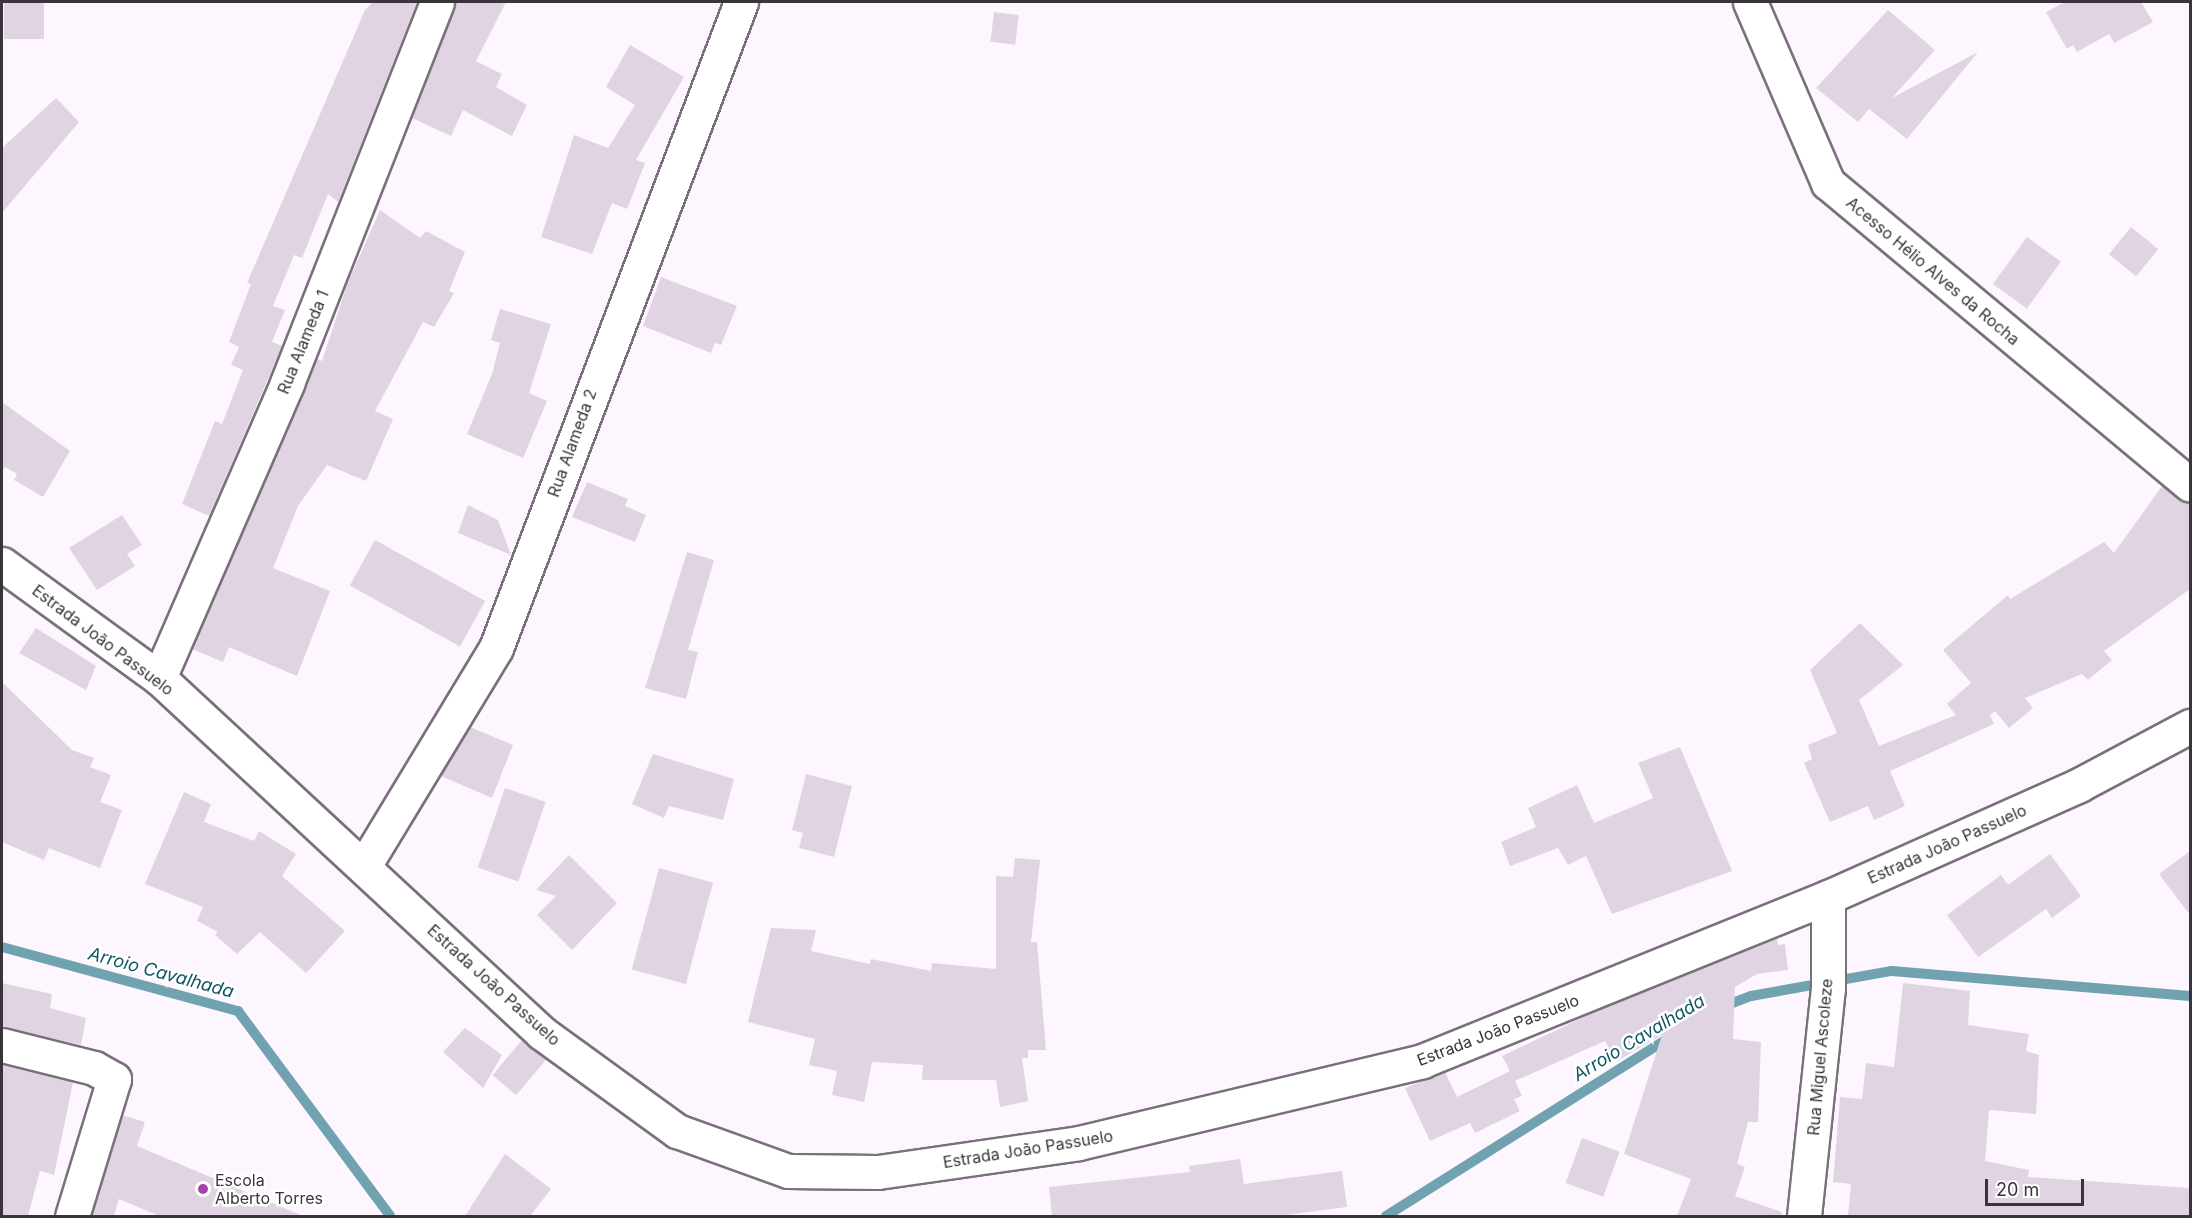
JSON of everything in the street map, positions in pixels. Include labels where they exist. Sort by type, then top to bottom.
[{"type":"street","name":"Rua Alameda 1","points":[[159,678],[287,383],[436,2]]},
{"type":"street","name":"Rua Alameda 2","points":[[364,866],[496,648],[741,2]]},
{"type":"street","name":"Acesso Hélio Alves da Rocha","points":[[1750,2],[1828,183],[2190,485]]},
{"type":"street","name":"Estrada João Passuelo","points":[[2,564],[159,678],[542,1033],[676,1131],[788,1171],[878,1172],[1079,1143],[1422,1061],[1828,897],[2079,785],[2190,726]]},
{"type":"street","name":"Rua Miguel Ascoleze","points":[[1804,1216],[1828,988],[1828,897]]},
{"type":"street","points":[[2,1045],[94,1068],[114,1079],[72,1216]]},
{"type":"building","points":[[4,2],[44,2],[44,39],[4,39]]},
{"type":"building","points":[[373,2],[417,2],[338,202],[328,194],[302,258],[294,255],[273,306],[285,310],[272,342],[282,346],[209,516],[182,504],[215,421],[222,424],[243,370],[231,365],[239,347],[229,342],[251,284],[247,283],[365,10]]},
{"type":"building","points":[[455,2],[506,2],[476,61],[502,74],[496,87],[527,105],[512,136],[463,110],[451,136],[412,118]]},
{"type":"building","points":[[2065,2],[2141,2],[2153,22],[2114,43],[2109,34],[2077,52],[2073,45],[2067,49],[2046,12]]},
{"type":"building","points":[[1888,10],[1935,50],[1892,98],[1978,52],[1907,139],[1869,109],[1858,122],[1816,88]]},
{"type":"building","points":[[994,12],[1019,15],[1015,45],[990,42]]},
{"type":"building","points":[[630,45],[684,77],[636,160],[645,163],[627,209],[612,203],[592,254],[541,237],[574,135],[608,148],[635,105],[606,87]]},
{"type":"building","points":[[56,98],[79,122],[2,213],[2,148]]},
{"type":"building","points":[[380,210],[420,238],[426,231],[465,252],[449,291],[454,293],[434,327],[423,322],[375,411],[393,419],[366,481],[327,465],[298,506],[273,568],[330,591],[297,676],[229,647],[223,662],[192,649],[317,359],[322,361],[347,285]]},
{"type":"building","points":[[2131,227],[2158,249],[2136,276],[2109,254]]},
{"type":"building","points":[[2027,237],[2061,262],[2027,309],[1993,284]]},
{"type":"building","points":[[661,277],[737,306],[721,345],[715,343],[711,353],[643,326]]},
{"type":"building","points":[[500,309],[551,324],[529,393],[547,401],[523,458],[467,434],[492,374],[500,343],[491,340]]},
{"type":"building","points":[[2,402],[70,451],[43,497],[14,480],[17,474],[5,467],[2,472]]},
{"type":"building","points":[[587,482],[628,499],[625,506],[646,515],[635,542],[572,517]]},
{"type":"building","points":[[2162,486],[2190,503],[2190,589],[2104,651],[2112,660],[2088,680],[2082,674],[2025,698],[2033,708],[2009,728],[1995,711],[1990,715],[1994,724],[1890,771],[1905,806],[1874,820],[1868,806],[1830,822],[1804,763],[1812,759],[1808,745],[1837,733],[1810,670],[1860,623],[1903,665],[1859,700],[1879,746],[1956,715],[1947,704],[1971,683],[1943,650],[2008,595],[2010,599],[2104,542],[2114,553]]},
{"type":"building","points":[[468,505],[498,520],[511,555],[458,533]]},
{"type":"building","points":[[122,515],[142,545],[127,554],[135,566],[97,590],[69,548]]},
{"type":"building","points":[[375,540],[485,601],[460,647],[350,585]]},
{"type":"building","points":[[687,552],[714,560],[688,650],[698,652],[686,699],[645,688]]},
{"type":"building","points":[[36,628],[96,666],[86,690],[19,653]]},
{"type":"building","points":[[2,682],[72,750],[94,758],[90,767],[111,775],[100,802],[122,810],[100,868],[49,848],[44,860],[2,842]]},
{"type":"building","points":[[470,727],[513,745],[492,798],[441,776]]},
{"type":"building","points":[[1680,747],[1732,871],[1612,914],[1586,856],[1568,865],[1558,848],[1510,866],[1501,842],[1536,827],[1528,808],[1577,785],[1594,823],[1653,798],[1638,763]]},
{"type":"building","points":[[653,754],[734,779],[723,820],[669,806],[664,818],[632,804]]},
{"type":"building","points":[[806,774],[852,786],[834,857],[799,848],[803,833],[792,830]]},
{"type":"building","points":[[505,788],[546,802],[518,881],[478,867]]},
{"type":"building","points":[[184,792],[211,804],[204,822],[254,841],[259,831],[296,854],[282,876],[345,931],[306,973],[260,932],[237,954],[215,935],[218,932],[197,921],[203,907],[145,884]]},
{"type":"building","points":[[2190,851],[2190,915],[2159,874]]},
{"type":"building","points":[[2050,854],[2081,896],[2052,918],[2046,909],[1978,957],[1947,915],[2001,875],[2008,885]]},
{"type":"building","points":[[569,855],[617,903],[572,950],[537,915],[556,896],[536,890]]},
{"type":"building","points":[[1015,858],[1040,860],[1031,942],[1037,942],[1046,1050],[1028,1050],[1028,1058],[1022,1058],[1028,1101],[1000,1107],[996,1080],[922,1080],[923,1065],[872,1062],[864,1102],[832,1095],[837,1071],[809,1065],[815,1039],[748,1022],[771,928],[816,930],[811,951],[870,964],[871,959],[931,971],[932,963],[996,969],[996,876],[1013,877]]},
{"type":"building","points":[[659,868],[713,882],[686,984],[632,969]]},
{"type":"building","points":[[1777,939],[1778,945],[1785,944],[1788,970],[1757,974],[1735,987],[1733,1039],[1761,1042],[1758,1122],[1748,1122],[1737,1164],[1745,1167],[1735,1196],[1782,1212],[1781,1216],[1677,1216],[1691,1179],[1624,1154],[1662,1035],[1617,1061],[1605,1041],[1515,1081],[1522,1096],[1514,1099],[1520,1111],[1475,1133],[1470,1123],[1430,1141],[1405,1088],[1445,1072],[1457,1097],[1510,1071],[1502,1056],[1605,1007]]},
{"type":"building","points":[[2,983],[52,994],[50,1008],[86,1018],[81,1045],[2,1027]]},
{"type":"building","points":[[1903,983],[1970,991],[1968,1025],[2029,1034],[2026,1051],[2039,1055],[2036,1114],[1989,1110],[1985,1161],[2029,1170],[2028,1177],[2190,1188],[2190,1216],[1848,1216],[1851,1184],[1833,1182],[1840,1097],[1862,1099],[1866,1063],[1894,1067]]},
{"type":"building","points":[[465,1028],[502,1055],[483,1088],[443,1052]]},
{"type":"building","points":[[522,1040],[546,1060],[516,1095],[492,1075]]},
{"type":"building","points":[[2,1064],[73,1082],[54,1175],[40,1171],[28,1216],[2,1216]]},
{"type":"building","points":[[122,1115],[145,1122],[137,1146],[303,1216],[159,1216],[119,1199],[114,1216],[91,1216]]},
{"type":"building","points":[[1582,1138],[1620,1152],[1603,1197],[1566,1183]]},
{"type":"building","points":[[505,1154],[551,1189],[530,1216],[465,1216]]},
{"type":"building","points":[[1240,1159],[1244,1184],[1342,1171],[1347,1207],[1278,1216],[1052,1216],[1049,1187],[1190,1172],[1189,1166]]},
{"type":"waterway","name":"Arroio Cavalhada","points":[[2,947],[238,1011],[390,1216]]},
{"type":"waterway","name":"Arroio Cavalhada","points":[[1722,1007],[1751,996],[1892,971],[2190,996]]},
{"type":"waterway","name":"Arroio Cavalhada","points":[[1386,1216],[1670,1037]]},
{"type":"place","name":"Escola Alberto Torres","points":[[203,1189]]}]
